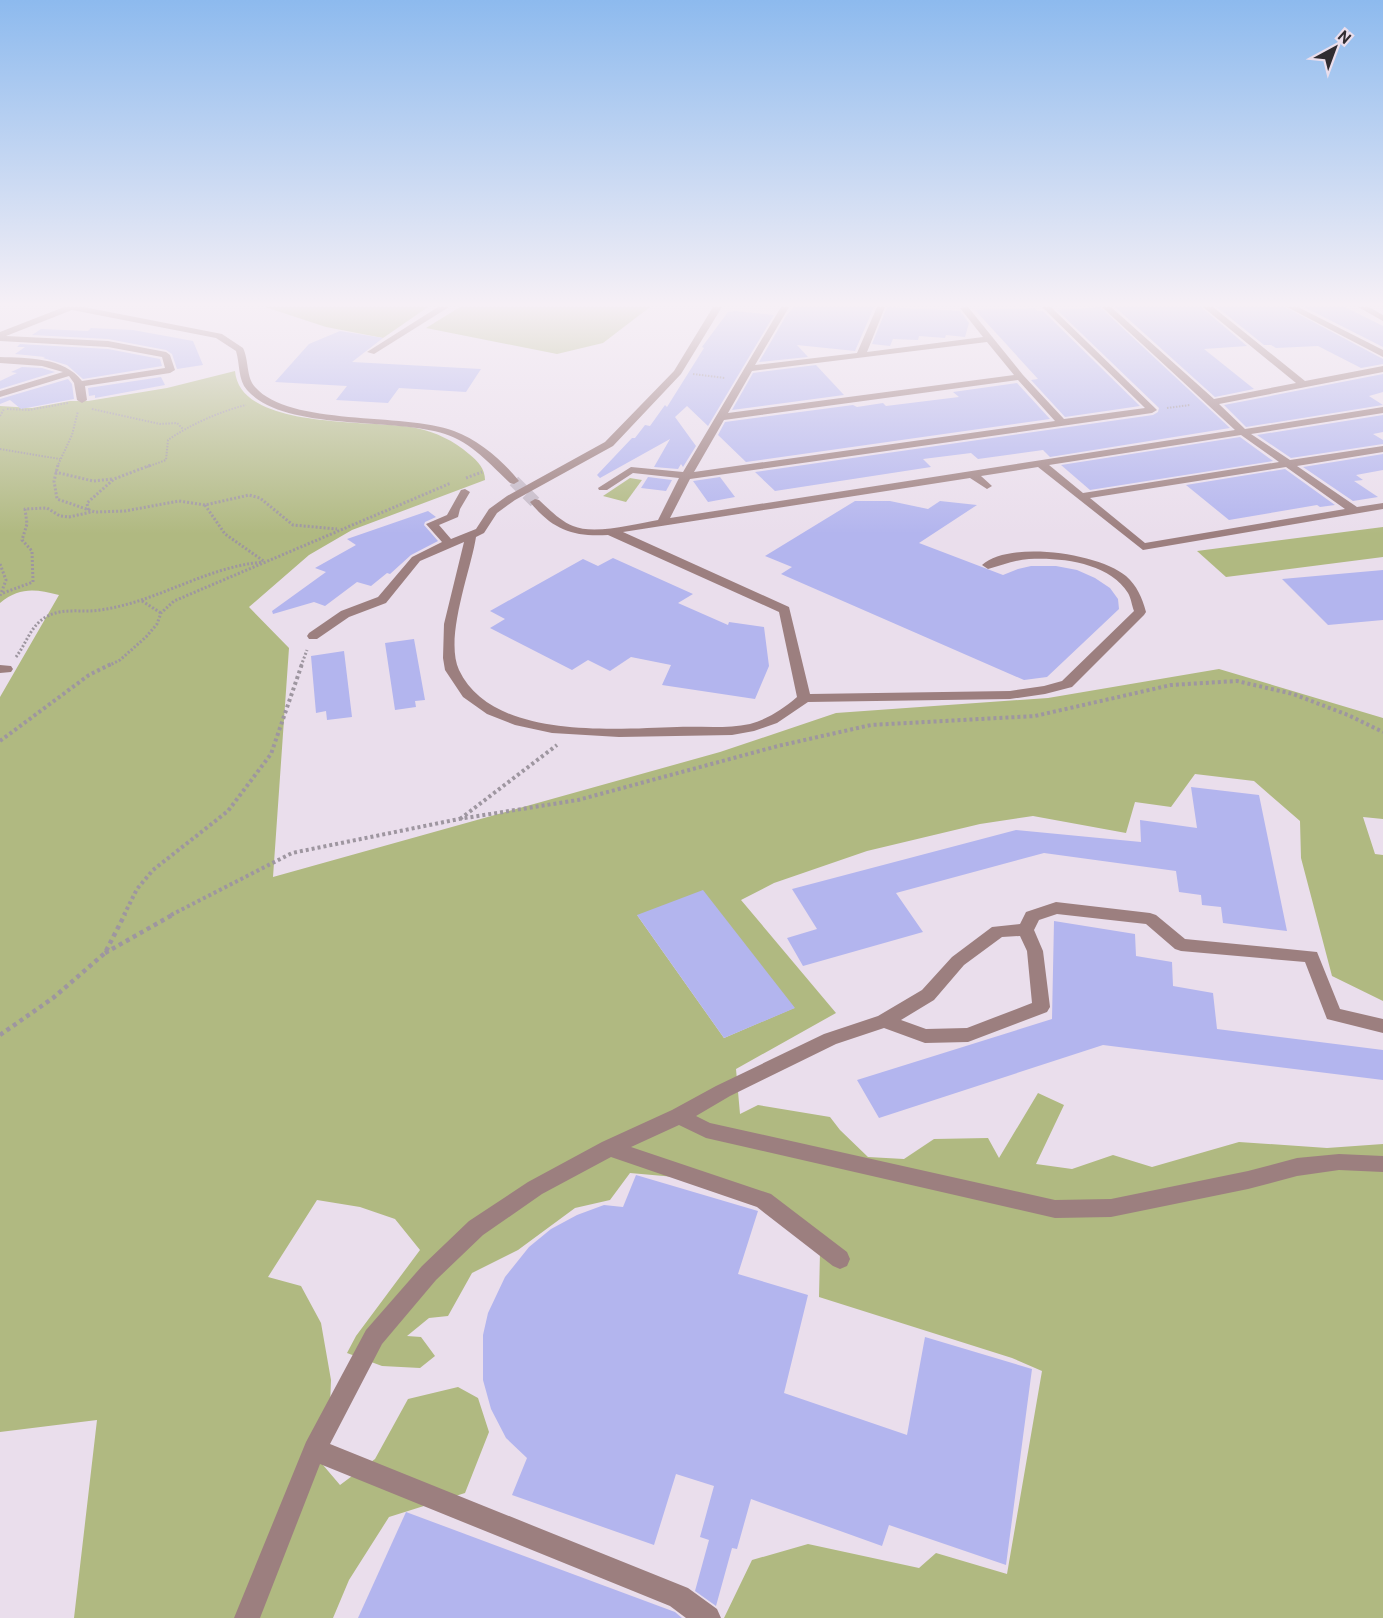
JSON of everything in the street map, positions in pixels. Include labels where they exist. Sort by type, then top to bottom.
[{"type":"street","points":[[0,394],[38,383]]},
{"type":"street","points":[[80,403],[79,384],[89,383]]},
{"type":"street","points":[[248,383],[249,387],[264,400],[297,412],[417,424],[450,432],[482,451],[514,481]]},
{"type":"street","points":[[314,636],[345,614],[382,600],[416,559],[449,543],[471,537],[480,531],[493,512],[511,498],[609,444],[668,383]]},
{"type":"street","points":[[663,521],[686,476],[741,383]]},
{"type":"street","points":[[722,417],[979,383]]},
{"type":"street","points":[[1025,383],[1062,423]]},
{"type":"street","points":[[1124,383],[1152,410]]},
{"type":"street","points":[[1190,383],[1245,433],[1355,511]]},
{"type":"street","points":[[1212,402],[1312,383]]},
{"type":"street","points":[[603,488],[631,470],[686,476],[1152,410]]},
{"type":"street","points":[[535,502],[562,527],[575,533],[610,531],[1383,410]]},
{"type":"street","points":[[1083,496],[1383,449]]},
{"type":"street","points":[[1041,464],[1143,547],[1383,506]]},
{"type":"street","points":[[973,475],[987,486]]},
{"type":"street","points":[[449,543],[432,524],[452,517],[454,509],[465,492]]},
{"type":"street","points":[[610,531],[785,610],[804,698]]},
{"type":"street","points":[[471,537],[460,576],[448,642],[450,668],[461,687],[478,702],[506,717],[534,727],[594,734],[748,729],[782,716],[804,698],[1010,695],[1045,690],[1067,684],[1140,612],[1136,594],[1128,585],[1100,566],[1084,561],[1054,555],[1032,554],[999,559],[988,565]]},
{"type":"street","points":[[884,1021],[925,1036],[968,1035],[1041,1007],[1035,951],[1026,930],[1032,916],[1056,908],[1150,919],[1181,945],[1311,956],[1333,1014],[1383,1026]]},
{"type":"street","points":[[247,1618],[314,1450],[374,1337],[429,1273],[486,1221],[535,1188],[609,1148],[679,1116],[723,1091],[830,1039],[884,1021],[928,995],[958,961],[998,931],[1026,930]]},
{"type":"street","points":[[679,1116],[706,1130],[1055,1209],[1111,1208],[1248,1180],[1297,1167],[1339,1162],[1383,1164]]},
{"type":"street","points":[[609,1148],[764,1200],[840,1259]]},
{"type":"street","points":[[314,1450],[679,1597],[708,1618]]},
{"type":"path","points":[[55,472],[93,481],[114,479],[166,460],[168,440],[183,429],[199,424],[224,410],[264,400]]},
{"type":"path","points":[[0,416],[2,409],[29,410],[80,403],[160,424],[177,423],[183,429]]},
{"type":"path","points":[[80,403],[73,433],[55,472],[54,488],[57,499],[95,512]]},
{"type":"path","points":[[1152,410],[1191,405]]},
{"type":"path","points":[[0,449],[60,459]]},
{"type":"path","points":[[0,741],[89,675],[120,660],[146,637],[157,624],[161,613],[174,601],[313,543],[339,529],[489,469]]},
{"type":"path","points":[[88,510],[87,503],[114,479]]},
{"type":"path","points":[[2,592],[33,582],[32,551],[22,540],[27,524],[25,509],[47,508],[60,516],[69,517],[95,512],[125,511],[180,501],[192,501],[205,505],[249,495],[260,498],[292,525],[339,529]]},
{"type":"path","points":[[205,505],[225,534],[266,562]]},
{"type":"path","points":[[3,669],[22,650],[32,632],[44,618],[62,611],[76,609],[96,611],[141,601],[209,571],[245,563],[266,562]]},
{"type":"path","points":[[0,564],[6,578],[2,592]]},
{"type":"path","points":[[141,601],[161,613]]},
{"type":"path","points":[[105,953],[137,890],[174,852],[228,811],[271,754],[293,684],[314,636]]},
{"type":"path","points":[[0,1035],[53,998],[105,953],[169,916],[292,853],[459,819],[578,800],[871,725],[1035,716],[1171,686],[1238,681],[1293,694],[1348,715],[1383,732]]},
{"type":"path","points":[[459,819],[574,732]]},
{"type":"green space","points":[[189,383],[239,383],[242,390],[259,404],[283,413],[311,419],[396,425],[431,432],[451,441],[469,454],[484,472],[485,480],[352,530],[309,555],[249,607],[289,648],[273,877],[720,752],[836,713],[1048,698],[1219,669],[1383,718],[1383,819],[1363,817],[1375,854],[1383,855],[1383,1001],[1332,976],[1301,858],[1300,821],[1254,781],[1195,774],[1171,807],[1135,802],[1126,833],[1033,816],[980,824],[867,851],[774,883],[741,900],[836,1013],[736,1069],[740,1114],[758,1105],[830,1117],[868,1157],[904,1159],[934,1139],[988,1138],[999,1158],[1038,1093],[1064,1105],[1036,1164],[1072,1169],[1113,1155],[1152,1167],[1239,1142],[1327,1148],[1383,1144],[1383,1618],[724,1618],[752,1560],[808,1544],[919,1568],[936,1553],[1007,1574],[1042,1371],[1012,1358],[819,1297],[820,1252],[756,1202],[686,1178],[630,1173],[610,1200],[575,1208],[518,1250],[472,1273],[448,1316],[429,1318],[407,1336],[421,1337],[435,1356],[420,1368],[382,1366],[347,1353],[356,1336],[420,1250],[395,1219],[360,1207],[317,1200],[268,1277],[301,1286],[321,1323],[331,1380],[329,1433],[323,1465],[340,1485],[375,1459],[408,1399],[458,1387],[478,1398],[489,1432],[465,1493],[389,1517],[349,1580],[333,1618],[74,1618],[97,1420],[0,1432],[0,697],[59,595],[28,591],[14,594],[0,603],[0,406],[32,408],[70,401],[88,401]],"holes":[[[637,915],[794,1008],[724,1038]]]},
{"type":"green space","points":[[630,478],[642,480],[626,502],[603,496]]},
{"type":"green space","points":[[1383,527],[1383,557],[1226,577],[1197,551]]},
{"type":"building","points":[[0,383],[21,383],[0,389]]},
{"type":"building","points":[[56,383],[71,383],[74,399],[21,409],[10,400],[0,404],[0,399]]},
{"type":"building","points":[[124,383],[164,383],[165,385],[95,398],[95,395],[89,396],[88,388]]},
{"type":"building","points":[[284,383],[472,383],[466,392],[399,388],[388,403],[336,400],[347,386]]},
{"type":"building","points":[[682,383],[734,383],[708,426],[687,406],[675,417],[696,446],[683,467],[681,464],[678,469],[654,467],[670,439],[600,478],[597,475],[645,425],[650,426],[665,405],[667,407]]},
{"type":"building","points":[[748,383],[832,383],[844,395],[732,410]]},
{"type":"building","points":[[1017,383],[1050,419],[746,462],[718,435],[725,422],[853,405],[857,407],[883,403],[886,406],[959,397],[953,392]]},
{"type":"building","points":[[1033,383],[1116,383],[1140,406],[1065,417]]},
{"type":"building","points":[[1132,383],[1181,383],[1230,428],[1050,457],[1043,450],[978,459],[971,453],[923,459],[931,467],[775,491],[755,472],[1153,415],[1158,412],[1159,408]]},
{"type":"building","points":[[1199,383],[1246,383],[1254,389],[1215,397]]},
{"type":"building","points":[[1339,383],[1383,383],[1383,392],[1369,396],[1383,405],[1246,427],[1224,405]]},
{"type":"building","points":[[1383,415],[1383,432],[1373,434],[1383,440],[1383,444],[1291,458],[1257,435]]},
{"type":"building","points":[[1240,437],[1273,461],[1090,490],[1061,465]]},
{"type":"building","points":[[1383,454],[1383,470],[1356,475],[1363,480],[1354,481],[1378,497],[1353,501],[1303,467]]},
{"type":"building","points":[[1285,469],[1335,505],[1320,507],[1317,505],[1229,520],[1186,485]]},
{"type":"building","points":[[648,477],[672,480],[666,491],[641,488]]},
{"type":"building","points":[[720,477],[735,497],[708,502],[693,481]]},
{"type":"building","points":[[855,501],[890,501],[928,509],[940,501],[977,505],[919,543],[1003,575],[1031,566],[1056,566],[1077,570],[1110,588],[1118,599],[1119,609],[1047,677],[1024,680],[781,574],[792,567],[765,556]]},
{"type":"building","points":[[428,511],[436,517],[425,522],[424,525],[438,541],[411,555],[390,574],[387,573],[371,586],[357,582],[325,606],[314,602],[273,614],[272,611],[326,572],[315,568],[356,545],[347,539]]},
{"type":"building","points":[[613,558],[693,594],[678,603],[728,625],[729,622],[764,627],[769,666],[755,699],[662,685],[671,665],[631,657],[610,671],[588,660],[572,670],[490,628],[505,619],[490,611],[583,559],[598,566]]},
{"type":"building","points":[[1383,570],[1383,620],[1328,625],[1282,579]]},
{"type":"building","points":[[414,639],[425,700],[415,701],[416,707],[395,710],[385,643]]},
{"type":"building","points":[[344,651],[352,717],[327,720],[326,711],[316,713],[311,656]]},
{"type":"building","points":[[1191,787],[1259,795],[1287,931],[1223,923],[1221,907],[1202,905],[1201,895],[1179,892],[1176,871],[1044,853],[896,893],[923,932],[803,966],[787,938],[817,929],[792,889],[1016,830],[1141,842],[1140,820],[1197,828]]},
{"type":"building","points":[[703,890],[795,1008],[724,1038],[637,915]]},
{"type":"building","points":[[1054,921],[1135,934],[1136,956],[1172,962],[1173,986],[1213,993],[1217,1029],[1383,1050],[1383,1080],[1103,1045],[879,1118],[857,1080],[1052,1019]]},
{"type":"building","points":[[636,1175],[758,1211],[738,1274],[808,1295],[784,1393],[907,1435],[925,1337],[1032,1369],[1006,1565],[889,1525],[882,1546],[751,1499],[737,1549],[732,1548],[716,1606],[695,1591],[709,1540],[700,1537],[714,1486],[676,1474],[654,1545],[512,1495],[527,1458],[506,1438],[491,1409],[483,1380],[483,1335],[488,1313],[505,1277],[529,1247],[551,1229],[577,1215],[604,1205],[623,1207]]},
{"type":"building","points":[[406,1512],[675,1612],[682,1618],[358,1618]]},
{"type":"tunnel","points":[[514,481],[535,502]]}]
